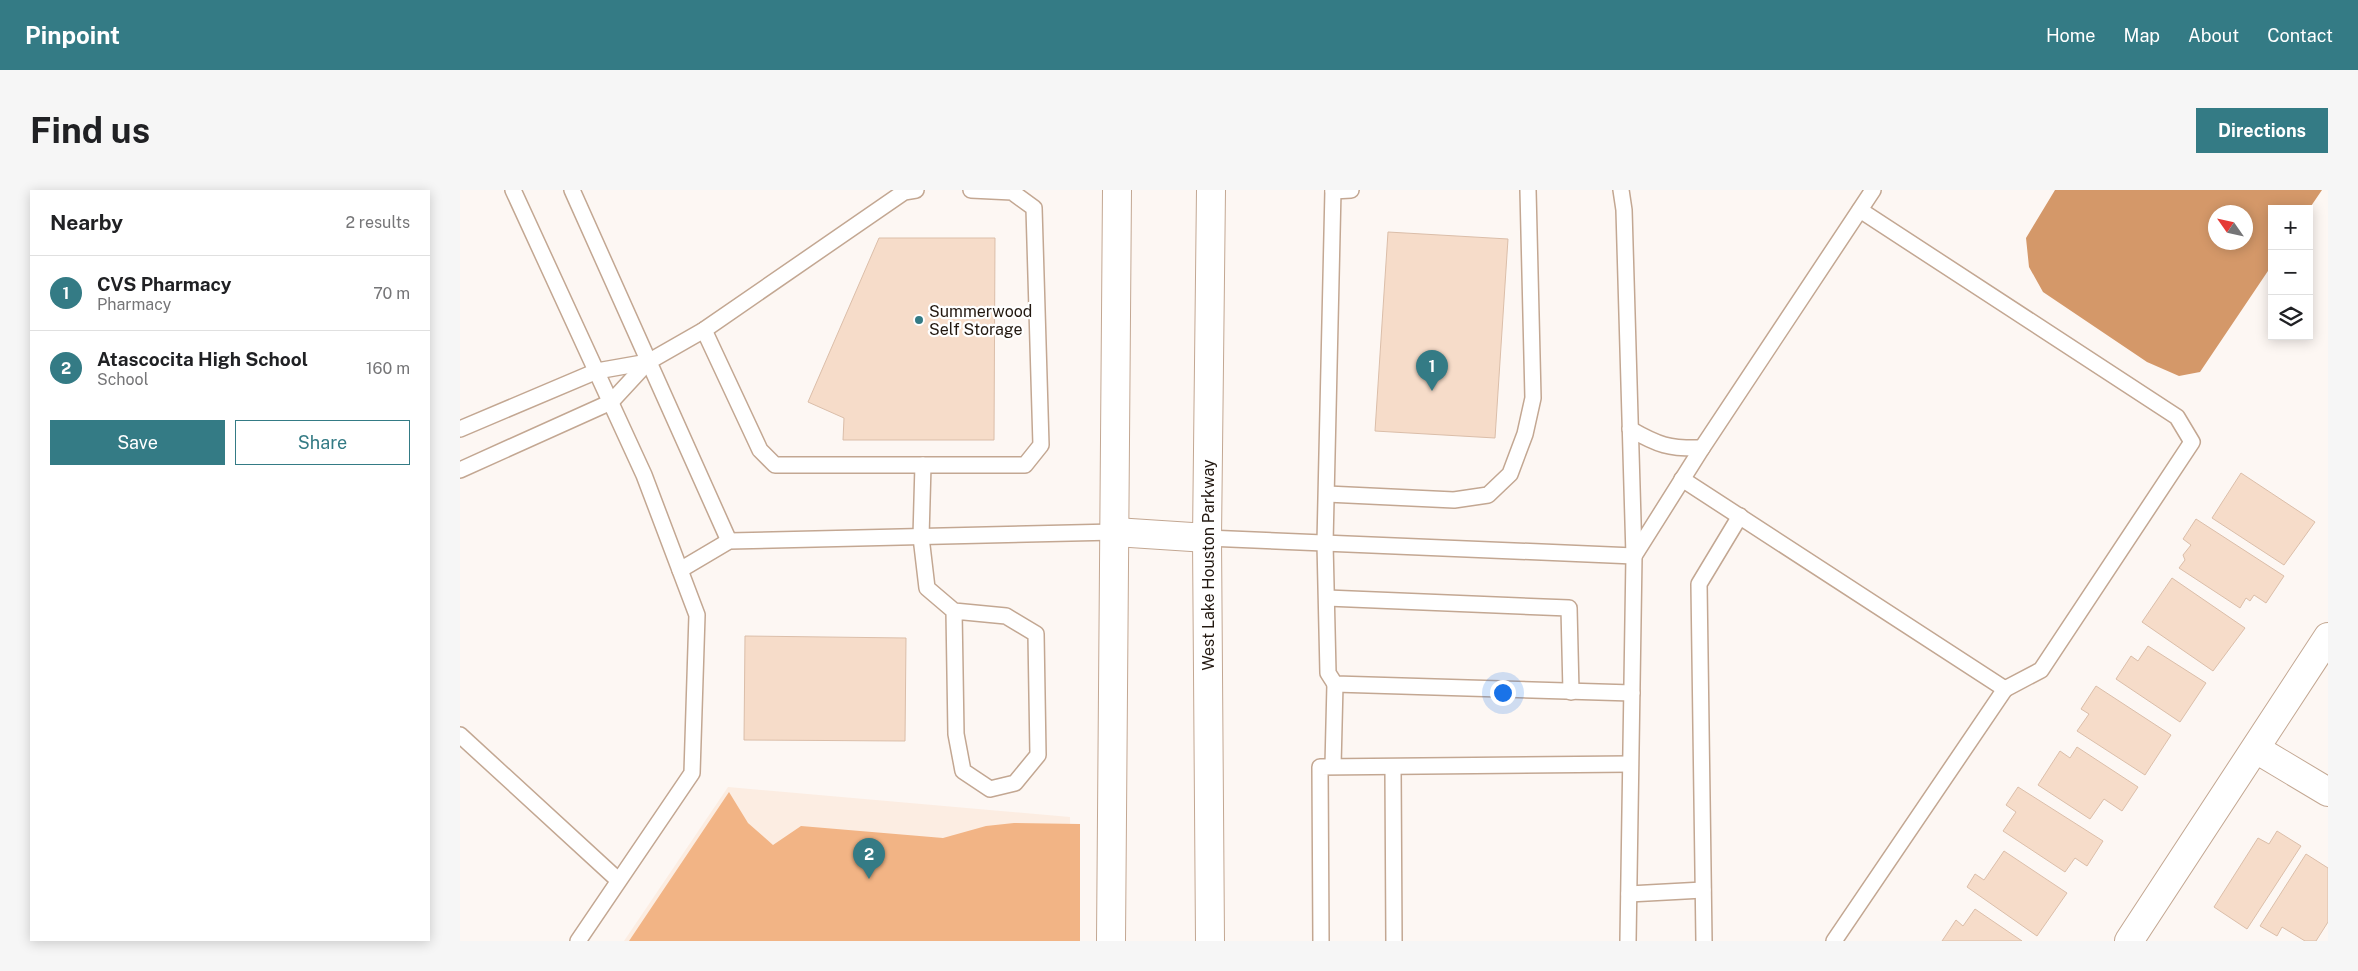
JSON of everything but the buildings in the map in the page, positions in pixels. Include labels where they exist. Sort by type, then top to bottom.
[{"type":"main road","points":[[1111,941],[1117,190]]},
{"type":"main road","name":"West Lake Houston Parkway","points":[[1210,941],[1207,538],[1211,190]]},
{"type":"main road","points":[[1115,532],[1207,538]]},
{"type":"main road","points":[[2129,941],[2328,636]]},
{"type":"main road","points":[[2256,749],[2328,792]]},
{"type":"lane","points":[[513,190],[644,475],[697,615],[692,773],[578,941]]},
{"type":"lane","points":[[572,190],[729,541]]},
{"type":"lane","points":[[460,470],[611,402],[648,362],[704,330],[904,192],[916,190]]},
{"type":"lane","points":[[704,330],[760,450],[775,465],[1025,466],[1041,445],[1034,208],[1012,192],[971,190]]},
{"type":"lane","points":[[1333,766],[1335,684],[1328,673],[1325,543],[1333,190],[1351,190]]},
{"type":"lane","points":[[1326,494],[1454,500],[1488,495],[1510,474],[1525,434],[1533,398],[1528,190]]},
{"type":"lane","points":[[1621,190],[1624,210],[1634,556],[1628,941]]},
{"type":"lane","points":[[1634,556],[1702,448],[1873,190]]},
{"type":"lane","points":[[1834,941],[2005,689],[2041,670],[2192,442],[2177,417],[1860,210]]},
{"type":"lane","points":[[460,429],[597,371],[648,362]]},
{"type":"lane","points":[[1630,430],[1656,444],[1678,449],[1702,448]]},
{"type":"lane","points":[[923,465],[922,537],[927,588],[954,611],[1006,616],[1036,634],[1038,755],[1015,783],[990,789],[963,771],[956,734],[954,611]]},
{"type":"lane","points":[[1682,479],[2005,689]]},
{"type":"lane","points":[[1704,941],[1699,584],[1740,516]]},
{"type":"lane","points":[[680,570],[729,541],[1115,532]]},
{"type":"lane","points":[[1207,538],[1634,556]]},
{"type":"lane","points":[[1327,598],[1570,608],[1571,692]]},
{"type":"lane","points":[[1335,684],[1632,693]]},
{"type":"lane","points":[[460,735],[618,880]]},
{"type":"lane","points":[[1320,941],[1320,767],[1393,768],[1630,764]]},
{"type":"lane","points":[[1393,768],[1394,941]]},
{"type":"lane","points":[[1628,894],[1703,890]]},
{"type":"shaded area","points":[[2055,190],[2322,190],[2312,205],[2268,205],[2268,271],[2200,372],[2179,376],[2147,362],[2043,292],[2029,267],[2026,238]]},
{"type":"shaded area","points":[[728,787],[1070,817],[1071,941],[624,941]]},
{"type":"shaded area","points":[[729,792],[748,823],[773,845],[801,826],[943,838],[986,826],[1014,823],[1080,824],[1080,941],[629,941]]},
{"type":"place","name":"Summerwood Self Storage","points":[[919,320]]},
{"type":"place","name":"CVS Pharmacy","points":[[1432,391]]},
{"type":"place","name":"Atascocita High School","points":[[869,879]]}]
